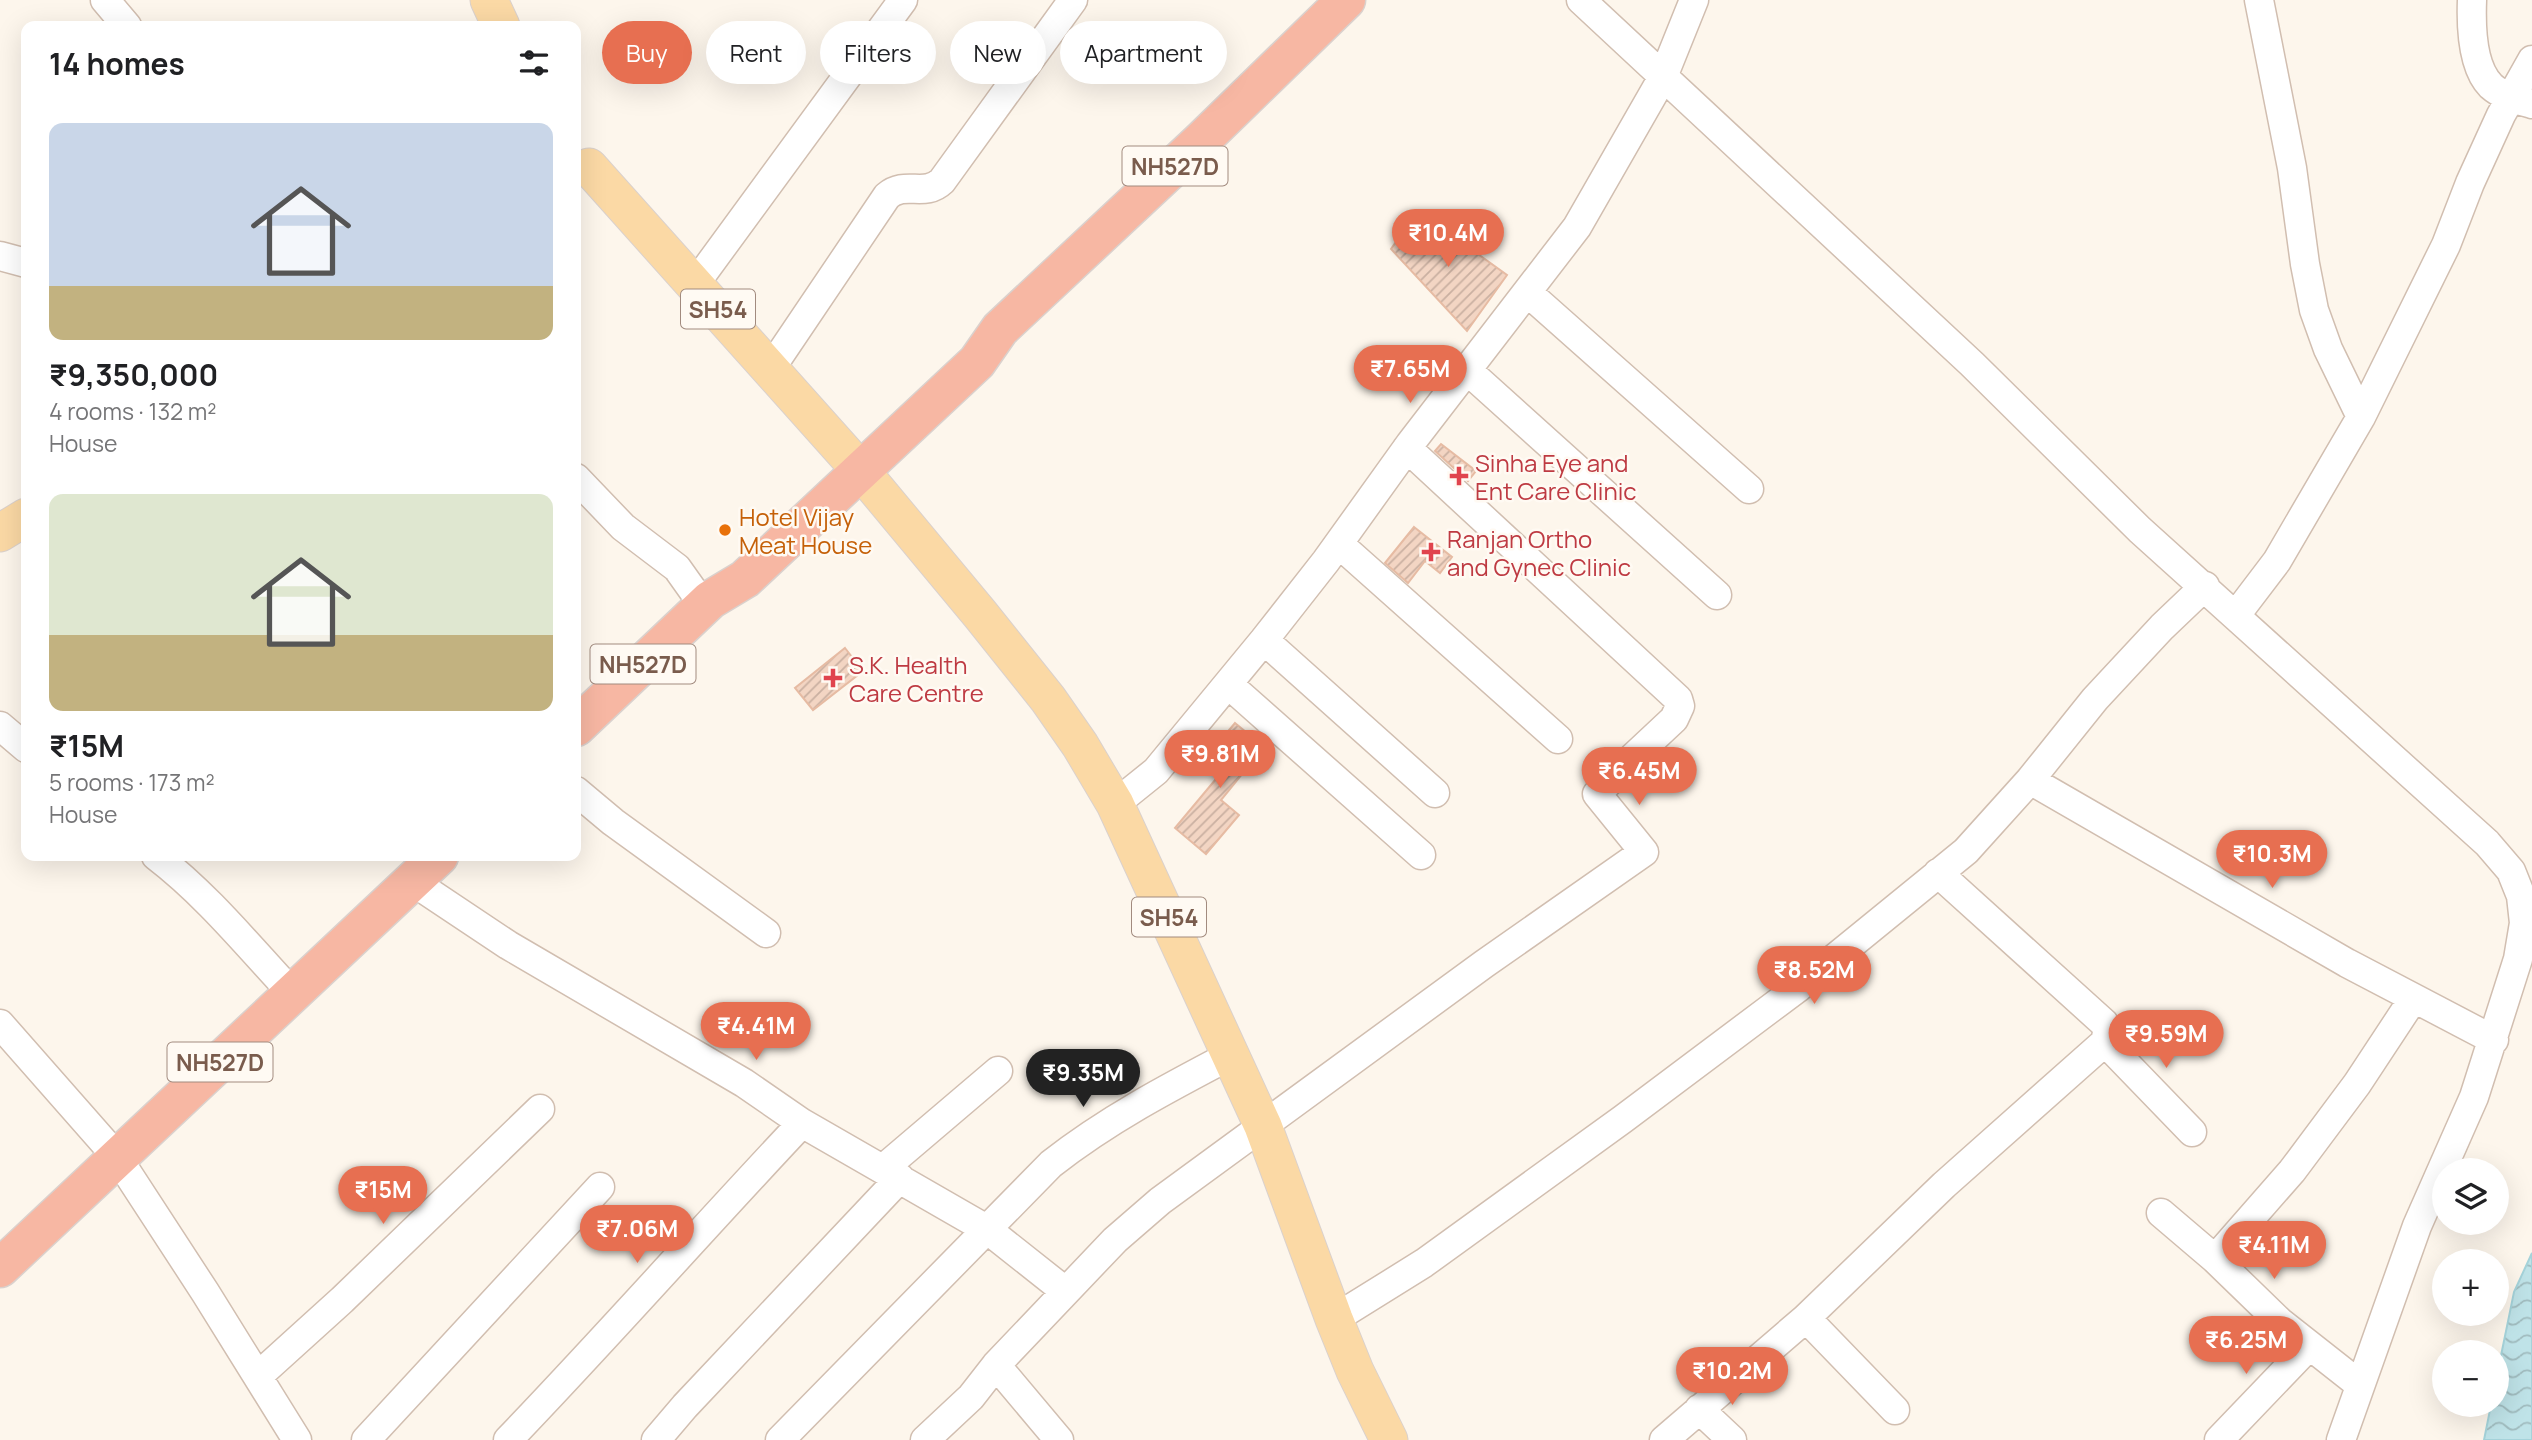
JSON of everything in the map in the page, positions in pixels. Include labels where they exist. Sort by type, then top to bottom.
[{"type":"highway","name":"NH527D","points":[[581,722],[707,603],[746,579],[853,463],[977,362],[1000,329],[1202,140],[1346,0]]},
{"type":"highway","name":"NH527D","points":[[0,1268],[425,868]]},
{"type":"main road","points":[[489,0],[499,21]]},
{"type":"main road","name":"SH54","points":[[581,169],[695,284],[853,463],[1048,699],[1080,745],[1115,804],[1263,1126],[1334,1320],[1355,1371],[1389,1440]]},
{"type":"main road","points":[[0,533],[21,520]]},
{"type":"street","points":[[105,0],[123,21]]},
{"type":"street","points":[[695,284],[903,0]]},
{"type":"street","points":[[771,369],[887,196],[898,189],[932,189],[942,181],[1073,0]]},
{"type":"street","points":[[1581,0],[1972,363],[2140,530],[2487,843],[2511,871],[2521,896],[2524,923],[2518,959],[2494,1040],[2474,1097],[2417,1226],[2341,1440]]},
{"type":"street","points":[[1115,804],[1156,771],[1264,640],[1577,227],[1663,77],[1694,0]]},
{"type":"street","points":[[2259,0],[2292,168],[2314,310],[2328,349],[2361,417]]},
{"type":"street","points":[[2472,0],[2476,56],[2480,69],[2493,87],[2521,100]]},
{"type":"street","points":[[2236,615],[2277,561],[2361,417],[2446,245],[2470,183],[2521,100],[2532,61]]},
{"type":"street","points":[[0,256],[21,262]]},
{"type":"street","points":[[1527,292],[1749,489]]},
{"type":"street","points":[[1467,370],[1717,595]]},
{"type":"street","points":[[925,1440],[971,1397],[996,1365],[1115,1240],[1160,1201],[1484,964],[1644,852],[1597,794],[1674,719],[1680,706],[1678,699],[1407,448]]},
{"type":"street","points":[[581,483],[623,527],[677,568],[707,603]]},
{"type":"street","points":[[1339,544],[1558,739]]},
{"type":"street","points":[[1334,1320],[1424,1263],[1623,1118],[1799,987],[1966,851],[2030,780],[2095,699],[2162,626],[2205,586]]},
{"type":"street","points":[[1264,640],[1435,793]]},
{"type":"street","points":[[1228,684],[1421,855]]},
{"type":"street","points":[[0,726],[21,744]]},
{"type":"street","points":[[2030,780],[2413,999],[2494,1040]]},
{"type":"street","points":[[581,795],[623,829],[766,933]]},
{"type":"street","points":[[162,861],[218,913],[293,994]]},
{"type":"street","points":[[425,868],[508,945],[744,1083],[802,1123],[988,1230],[1065,1291]]},
{"type":"street","points":[[1664,1440],[1806,1318],[1944,1185],[2105,1042],[2108,1029],[2104,1023],[1938,873]]},
{"type":"street","points":[[2215,1259],[2292,1171],[2357,1084],[2413,999]]},
{"type":"street","points":[[0,1024],[117,1157],[297,1440]]},
{"type":"street","points":[[2105,1042],[2192,1132]]},
{"type":"street","points":[[780,1440],[1035,1179],[1087,1135],[1122,1113],[1231,1055]]},
{"type":"street","points":[[656,1440],[892,1173],[998,1071]]},
{"type":"street","points":[[258,1377],[540,1110]]},
{"type":"street","points":[[508,1440],[593,1352],[707,1223],[802,1123]]},
{"type":"street","points":[[366,1440],[600,1187]]},
{"type":"street","points":[[2161,1213],[2215,1259],[2280,1322],[2360,1385]]},
{"type":"street","points":[[1806,1318],[1895,1410]]},
{"type":"street","points":[[2219,1440],[2309,1346]]},
{"type":"street","points":[[996,1365],[1059,1440]]},
{"type":"street","points":[[1699,1409],[1732,1440]]},
{"type":"water","points":[[2532,1253],[2532,1440],[2484,1440],[2489,1417],[2509,1417],[2509,1340],[2504,1340],[2514,1292]]},
{"type":"building","points":[[1418,211],[1507,275],[1467,331],[1391,249]]},
{"type":"building","points":[[1441,444],[1476,471],[1468,481],[1435,451]]},
{"type":"building","points":[[1414,527],[1452,557],[1440,573],[1425,561],[1408,583],[1385,563]]},
{"type":"building","points":[[845,648],[863,671],[813,710],[795,688]]},
{"type":"building","points":[[1235,723],[1264,747],[1221,800],[1239,815],[1206,854],[1175,828],[1221,773],[1205,759]]},
{"type":"place","name":"Sinha Eye and Ent Care Clinic","points":[[1459,476]]},
{"type":"place","name":"Hotel Vijay Meat House","points":[[725,530]]},
{"type":"place","name":"Ranjan Ortho and Gynec Clinic","points":[[1431,552]]},
{"type":"place","name":"S.K. Health Care Centre","points":[[833,678]]}]
